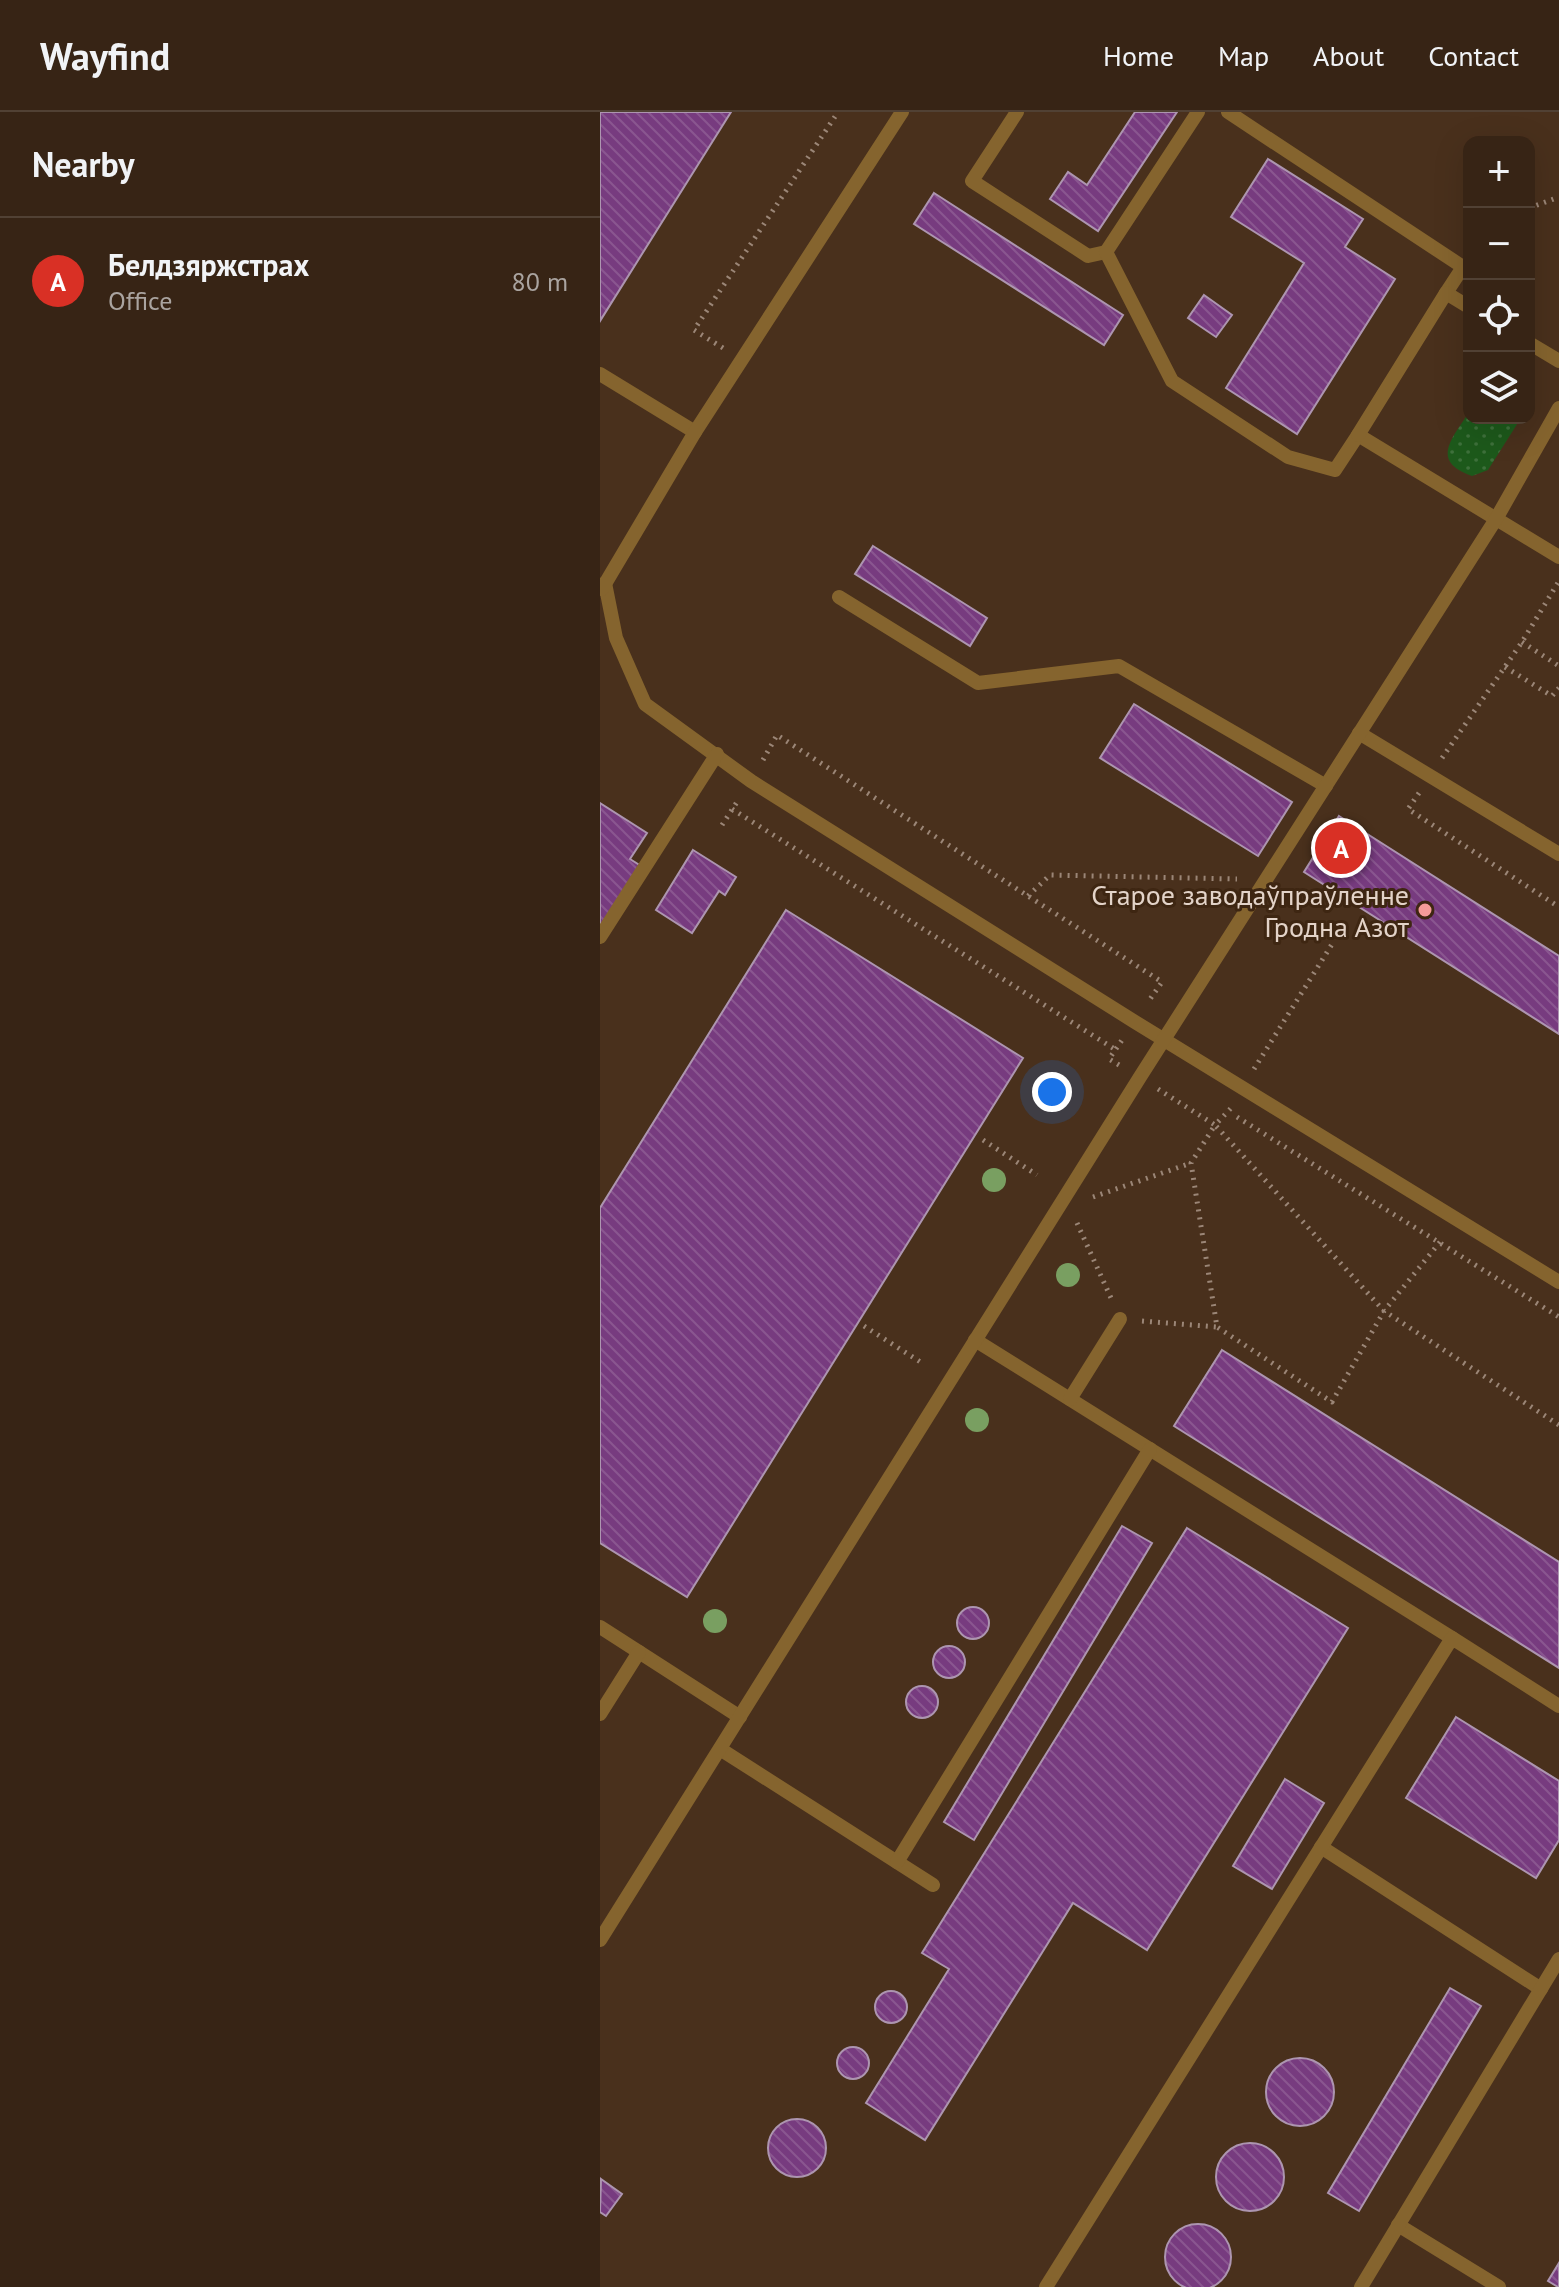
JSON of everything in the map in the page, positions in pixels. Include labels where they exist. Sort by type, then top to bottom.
[{"type":"lane","points":[[902,112],[741,359],[602,587],[616,638],[645,704],[751,781],[1164,1041],[1559,1282]]},
{"type":"lane","points":[[1017,112],[972,181],[1088,256],[1106,252],[1198,112]]},
{"type":"lane","points":[[1106,252],[1172,381],[1288,457],[1335,470],[1463,267],[1228,112]]},
{"type":"lane","points":[[1446,293],[1463,303]]},
{"type":"lane","points":[[1535,347],[1559,361]]},
{"type":"lane","points":[[600,374],[695,432]]},
{"type":"lane","points":[[600,1940],[1140,1077],[1496,519],[1559,408]]},
{"type":"lane","points":[[1358,435],[1559,557]]},
{"type":"lane","points":[[839,597],[978,683],[1119,666],[1326,786]]},
{"type":"lane","points":[[1359,733],[1559,854]]},
{"type":"lane","points":[[600,937],[717,754]]},
{"type":"lane","points":[[1070,1399],[1120,1319]]},
{"type":"lane","points":[[975,1340],[1559,1706]]},
{"type":"lane","points":[[897,1862],[1150,1449]]},
{"type":"lane","points":[[600,1627],[740,1717]]},
{"type":"lane","points":[[1046,2287],[1452,1638]]},
{"type":"lane","points":[[600,1714],[639,1652]]},
{"type":"lane","points":[[720,1749],[933,1885]]},
{"type":"lane","points":[[1321,1847],[1541,1989]]},
{"type":"lane","points":[[1361,2287],[1559,1959]]},
{"type":"lane","points":[[1398,2225],[1499,2287]]},
{"type":"path","points":[[741,359],[694,330],[838,112]]},
{"type":"path","points":[[1535,206],[1559,197]]},
{"type":"path","points":[[1559,581],[1522,642],[1408,809],[1559,907]]},
{"type":"path","points":[[1522,642],[1559,666]]},
{"type":"path","points":[[1505,667],[1552,696],[1559,688]]},
{"type":"path","points":[[722,825],[777,735],[1162,982],[1109,1059],[1215,1125],[1384,1311],[1559,1425]]},
{"type":"path","points":[[732,809],[1116,1050]]},
{"type":"path","points":[[1028,896],[1050,875],[1266,880]]},
{"type":"path","points":[[1081,1201],[1191,1163],[1215,1125],[1229,1112],[1334,941]]},
{"type":"path","points":[[1229,1112],[1559,1317]]},
{"type":"path","points":[[983,1140],[1037,1175]]},
{"type":"path","points":[[1191,1163],[1217,1327]]},
{"type":"path","points":[[1073,1215],[1120,1319],[1217,1327],[1332,1402],[1384,1311],[1440,1242]]},
{"type":"path","points":[[864,1326],[922,1363]]},
{"type":"green space","points":[[1463,421],[1463,424],[1517,424],[1488,470],[1472,476],[1451,463],[1448,448]]},
{"type":"building","points":[[600,112],[731,112],[600,321]]},
{"type":"building","points":[[1135,112],[1177,112],[1098,231],[1050,199],[1068,172],[1087,185]]},
{"type":"building","points":[[1268,159],[1363,219],[1345,247],[1395,279],[1297,434],[1226,388],[1304,263],[1231,217]]},
{"type":"building","points":[[934,193],[1123,315],[1104,345],[914,224]]},
{"type":"building","points":[[1204,295],[1232,315],[1216,337],[1188,318]]},
{"type":"building","points":[[873,546],[987,618],[970,646],[855,574]]},
{"type":"building","points":[[1134,704],[1292,802],[1258,856],[1100,758]]},
{"type":"building","points":[[600,803],[647,833],[630,859],[641,866],[600,931]]},
{"type":"building","name":"Старое заводаўпраўленне Гродна Азот","points":[[1339,816],[1559,956],[1559,1034],[1304,872]]},
{"type":"building","points":[[693,850],[736,877],[725,895],[719,891],[692,933],[656,910]]},
{"type":"building","points":[[786,910],[1023,1058],[687,1597],[600,1543],[600,1208]]},
{"type":"building","points":[[1222,1350],[1559,1562],[1559,1668],[1174,1426]]},
{"type":"building","points":[[1122,1526],[1152,1543],[974,1840],[944,1822]]},
{"type":"building","points":[[1187,1528],[1348,1628],[1147,1950],[1073,1903],[925,2140],[866,2103],[949,1969],[922,1953]]},
{"type":"building","points":[[973,1607],[984,1612],[989,1623],[984,1634],[973,1639],[962,1634],[957,1623],[962,1612]]},
{"type":"building","points":[[949,1646],[960,1651],[965,1662],[960,1673],[949,1678],[938,1673],[933,1662],[938,1651]]},
{"type":"building","points":[[922,1686],[933,1691],[938,1702],[933,1713],[922,1718],[911,1713],[906,1702],[911,1691]]},
{"type":"building","points":[[1456,1717],[1559,1781],[1559,1840],[1536,1878],[1406,1798]]},
{"type":"building","points":[[1285,1779],[1324,1803],[1272,1889],[1233,1866]]},
{"type":"building","points":[[1450,1988],[1481,2006],[1359,2211],[1328,2193]]},
{"type":"building","points":[[891,1991],[902,1996],[907,2007],[902,2018],[891,2023],[880,2018],[875,2007],[880,1996]]},
{"type":"building","points":[[853,2047],[864,2052],[869,2063],[864,2074],[853,2079],[842,2074],[837,2063],[842,2052]]},
{"type":"building","points":[[1300,2058],[1324,2068],[1334,2092],[1324,2116],[1300,2126],[1276,2116],[1266,2092],[1276,2068]]},
{"type":"building","points":[[797,2119],[808,2121],[817,2128],[824,2137],[824,2159],[817,2168],[808,2175],[797,2177],[786,2175],[777,2168],[770,2159],[768,2148],[770,2137],[777,2128],[786,2121]]},
{"type":"building","points":[[1250,2143],[1274,2153],[1284,2177],[1274,2201],[1250,2211],[1226,2201],[1216,2177],[1226,2153]]},
{"type":"building","points":[[601,2179],[622,2194],[606,2216],[600,2212]]},
{"type":"building","points":[[1191,2224],[1205,2224],[1217,2229],[1226,2238],[1231,2257],[1229,2270],[1222,2281],[1205,2290],[1191,2290],[1179,2285],[1170,2276],[1165,2264],[1165,2250],[1170,2238],[1179,2229]]},
{"type":"building","points":[[1559,2263],[1559,2287],[1558,2287],[1548,2281]]},
{"type":"place","name":"Белдзяржстрах","points":[[1341,848]]},
{"type":"place","name":"Старое заводаўпраўленне Гродна Азот","points":[[1425,910]]}]
